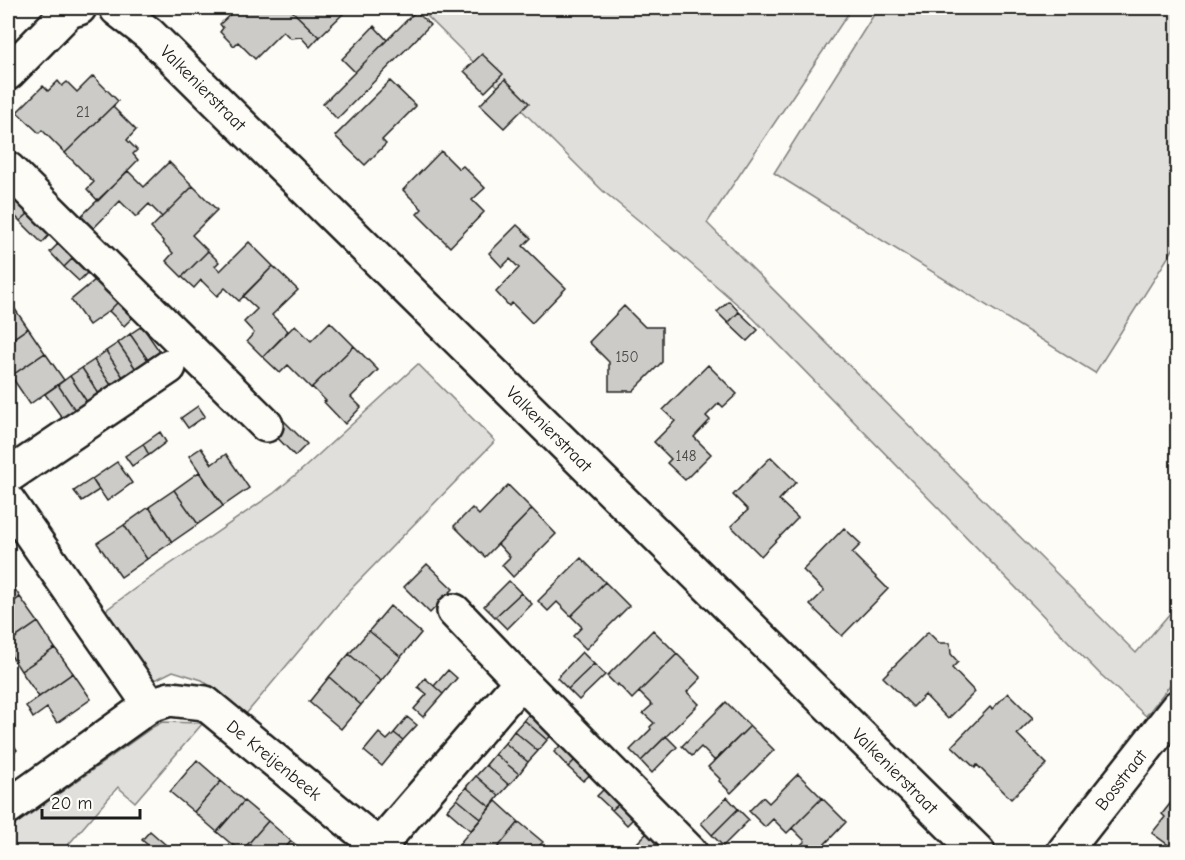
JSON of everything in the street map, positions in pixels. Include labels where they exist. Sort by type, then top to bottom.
[{"type":"street","points":[[8,73],[69,11],[79,8]]},
{"type":"street","name":"Valkenierstraat","points":[[115,8],[149,34],[978,852]]},
{"type":"street","points":[[8,169],[266,425]]},
{"type":"street","points":[[12,464],[169,367]]},
{"type":"street","points":[[8,501],[150,705]]},
{"type":"street","points":[[454,611],[690,852]]},
{"type":"street","points":[[382,849],[521,681]]},
{"type":"street","name":"De Kreijenbeek","points":[[8,807],[150,705],[170,699],[205,703],[382,849]]},
{"type":"street","name":"Bosstraat","points":[[1064,852],[1178,707]]},
{"type":"shaded area","points":[[419,8],[852,8],[707,223],[1136,653],[1177,605],[1177,676],[1146,716],[1099,673],[753,318],[603,191]]},
{"type":"shaded area","points":[[878,8],[1177,8],[1177,243],[1095,373],[774,173]]},
{"type":"shaded area","points":[[418,364],[495,441],[349,591],[246,714],[202,680],[173,671],[147,684],[98,616],[274,493]]},
{"type":"shaded area","points":[[162,722],[203,723],[135,802],[118,787],[62,852],[8,852],[8,830]]},
{"type":"building","points":[[237,8],[289,8],[319,37],[310,47],[301,37],[290,38],[283,31],[255,59],[238,42],[234,46],[220,32],[223,28],[220,24]]},
{"type":"building","points":[[289,8],[345,8],[347,10],[319,37]]},
{"type":"building","points":[[416,11],[430,25],[337,119],[323,104]]},
{"type":"building","points":[[374,26],[387,40],[355,72],[342,59]]},
{"type":"building","points":[[482,54],[503,74],[485,92],[464,71]]},
{"type":"building","points":[[93,76],[118,101],[65,153],[42,130],[39,133],[17,112],[43,86],[48,91],[58,81],[62,86],[67,82],[77,92]]},
{"type":"building","points":[[505,79],[529,103],[504,128],[480,105]]},
{"type":"building","points":[[390,81],[416,106],[382,140],[386,144],[365,165],[335,136]]},
{"type":"building","points":[[118,101],[113,107],[136,130],[127,140],[137,150],[133,154],[138,160],[98,201],[87,189],[94,182],[65,153]]},
{"type":"building","points":[[441,151],[459,169],[463,166],[485,188],[472,200],[484,212],[450,247],[417,214],[422,209],[403,190]]},
{"type":"building","points":[[169,162],[193,186],[162,217],[149,204],[136,217],[120,201],[88,234],[76,221],[128,171],[144,187]]},
{"type":"building","points":[[193,186],[217,210],[192,235],[208,251],[182,277],[166,261],[173,253],[151,228]]},
{"type":"building","points":[[14,198],[29,213],[20,221],[8,209],[8,204]]},
{"type":"building","points":[[29,213],[50,234],[42,243],[20,221]]},
{"type":"building","points":[[517,225],[531,238],[523,246],[566,288],[532,323],[512,303],[509,306],[496,292],[519,268],[510,259],[502,267],[489,253]]},
{"type":"building","points":[[249,242],[273,266],[239,301],[225,288],[217,296],[201,280],[194,288],[182,277],[208,251],[219,262],[215,266],[220,271]]},
{"type":"building","points":[[59,243],[73,258],[64,267],[50,252]]},
{"type":"building","points":[[73,258],[88,272],[79,281],[64,267]]},
{"type":"building","points":[[273,266],[298,290],[272,315],[288,331],[263,357],[247,341],[254,333],[244,322],[257,309],[243,296]]},
{"type":"building","points":[[95,280],[118,302],[89,325],[71,300]]},
{"type":"building","points":[[729,301],[739,312],[728,323],[717,312]]},
{"type":"building","points":[[10,302],[28,328],[8,342],[8,303]]},
{"type":"building","points":[[118,302],[133,317],[124,326],[109,311]]},
{"type":"building","points":[[624,306],[645,327],[662,327],[662,362],[633,391],[609,391],[609,362],[589,342]]},
{"type":"building","points":[[739,312],[758,330],[747,341],[728,323]]},
{"type":"building","points":[[330,322],[354,346],[311,388],[288,365],[280,373],[263,357],[295,325],[311,341]]},
{"type":"building","points":[[142,326],[160,352],[148,360],[130,334]]},
{"type":"building","points":[[28,328],[45,353],[11,376],[8,372],[8,342]]},
{"type":"building","points":[[130,334],[148,360],[136,369],[118,343]]},
{"type":"building","points":[[118,343],[136,369],[123,377],[106,351]]},
{"type":"building","points":[[354,346],[378,370],[351,397],[361,407],[345,424],[312,387]]},
{"type":"building","points":[[106,351],[123,377],[111,385],[94,360]]},
{"type":"building","points":[[45,353],[64,380],[30,404],[11,376]]},
{"type":"building","points":[[94,360],[111,385],[99,394],[82,368]]},
{"type":"building","points":[[708,365],[737,394],[723,407],[719,403],[706,416],[710,420],[694,437],[711,454],[685,480],[667,463],[671,459],[654,442],[675,421],[663,410]]},
{"type":"building","points":[[82,368],[99,394],[87,402],[70,376]]},
{"type":"building","points":[[70,376],[87,402],[75,410],[58,385]]},
{"type":"building","points":[[58,385],[75,410],[63,419],[45,394]]},
{"type":"building","points":[[198,406],[205,416],[188,428],[181,418]]},
{"type":"building","points":[[282,419],[307,444],[295,456],[270,430]]},
{"type":"building","points":[[160,432],[166,442],[149,455],[143,444]]},
{"type":"building","points":[[143,444],[149,455],[132,466],[125,456]]},
{"type":"building","points":[[201,448],[212,464],[226,454],[249,488],[223,506],[189,456]]},
{"type":"building","points":[[771,457],[796,482],[779,500],[798,518],[761,556],[731,526],[748,510],[733,495]]},
{"type":"building","points":[[117,462],[132,483],[107,501],[92,479]]},
{"type":"building","points":[[199,472],[223,506],[198,524],[174,490]]},
{"type":"building","points":[[92,479],[99,490],[82,501],[74,491]]},
{"type":"building","points":[[508,485],[532,509],[485,557],[454,526],[472,508],[479,515]]},
{"type":"building","points":[[174,490],[198,524],[172,542],[149,507]]},
{"type":"building","points":[[149,507],[172,542],[147,559],[124,525]]},
{"type":"building","points":[[532,509],[556,534],[513,577],[502,565],[510,557],[498,544]]},
{"type":"building","points":[[124,525],[147,559],[121,577],[97,543]]},
{"type":"building","points":[[844,528],[861,544],[852,553],[888,589],[842,636],[810,605],[824,591],[803,570]]},
{"type":"building","points":[[581,558],[605,582],[571,616],[557,602],[548,611],[538,601]]},
{"type":"building","points":[[427,564],[453,589],[430,613],[404,587]]},
{"type":"building","points":[[8,579],[20,597],[8,606]]},
{"type":"building","points":[[509,581],[521,593],[495,617],[484,606]]},
{"type":"building","points":[[605,582],[629,606],[586,649],[573,636],[582,627],[571,616]]},
{"type":"building","points":[[521,593],[532,604],[507,629],[495,617]]},
{"type":"building","points":[[20,597],[38,622],[8,643],[8,606]]},
{"type":"building","points":[[390,606],[421,633],[401,657],[369,631]]},
{"type":"building","points":[[38,622],[55,648],[21,671],[8,651],[8,643]]},
{"type":"building","points":[[653,630],[677,654],[632,699],[607,676]]},
{"type":"building","points":[[369,631],[401,657],[381,681],[349,654]]},
{"type":"building","points":[[928,632],[939,643],[950,643],[951,654],[958,662],[952,668],[975,692],[948,719],[925,695],[913,707],[883,677]]},
{"type":"building","points":[[55,648],[73,673],[39,697],[21,671]]},
{"type":"building","points":[[582,652],[594,664],[568,689],[557,678]]},
{"type":"building","points":[[349,654],[381,681],[361,705],[329,677]]},
{"type":"building","points":[[677,654],[701,678],[687,692],[699,704],[641,761],[630,750],[654,723],[643,713],[652,705],[639,692]]},
{"type":"building","points":[[594,664],[605,675],[579,700],[568,689]]},
{"type":"building","points":[[448,670],[457,678],[443,694],[434,686]]},
{"type":"building","points":[[73,673],[91,699],[57,723],[47,708],[33,718],[26,706]]},
{"type":"building","points":[[329,677],[361,705],[341,729],[309,702]]},
{"type":"building","points":[[425,678],[443,694],[423,717],[414,709],[427,694],[418,687]]},
{"type":"building","points":[[1008,693],[1033,718],[1017,734],[1047,764],[1011,799],[977,765],[975,768],[952,746],[990,707],[992,709]]},
{"type":"building","points":[[726,702],[750,726],[715,761],[701,747],[692,756],[682,746]]},
{"type":"building","points":[[534,708],[557,729],[547,740],[524,720]]},
{"type":"building","points":[[407,717],[417,725],[403,740],[394,733]]},
{"type":"building","points":[[524,720],[547,740],[538,751],[514,731]]},
{"type":"building","points":[[750,726],[774,750],[731,793],[708,767]]},
{"type":"building","points":[[514,731],[538,751],[528,762],[505,743]]},
{"type":"building","points":[[379,733],[387,740],[394,733],[403,740],[382,766],[364,751]]},
{"type":"building","points":[[8,736],[17,750],[8,757]]},
{"type":"building","points":[[666,736],[677,747],[652,773],[641,761]]},
{"type":"building","points":[[505,743],[528,762],[519,774],[495,754]]},
{"type":"building","points":[[562,744],[577,758],[568,767],[554,752]]},
{"type":"building","points":[[495,754],[519,774],[509,785],[486,765]]},
{"type":"building","points":[[577,758],[592,773],[583,781],[568,767]]},
{"type":"building","points":[[197,760],[221,781],[194,812],[170,792]]},
{"type":"building","points":[[486,765],[509,785],[499,796],[476,776]]},
{"type":"building","points":[[798,774],[822,798],[787,833],[773,819],[765,827],[749,811],[763,797],[769,803]]},
{"type":"building","points":[[476,776],[499,796],[490,807],[466,787]]},
{"type":"building","points":[[221,781],[244,801],[217,832],[194,812]]},
{"type":"building","points":[[466,787],[490,807],[481,819],[457,799]]},
{"type":"building","points":[[606,787],[621,802],[612,810],[597,796]]},
{"type":"building","points":[[727,797],[738,809],[712,835],[701,823]]},
{"type":"building","points":[[822,798],[846,822],[821,848],[826,852],[793,852],[805,841],[792,828]]},
{"type":"building","points":[[457,799],[481,819],[471,831],[447,810]]},
{"type":"building","points":[[1173,800],[1178,805],[1178,852],[1152,833],[1165,817],[1162,814]]},
{"type":"building","points":[[244,801],[268,821],[241,852],[217,832]]},
{"type":"building","points":[[496,801],[519,822],[494,852],[470,852],[459,844]]},
{"type":"building","points":[[621,802],[636,816],[627,825],[612,810]]},
{"type":"building","points":[[738,809],[749,820],[723,846],[712,835]]},
{"type":"building","points":[[268,821],[291,841],[282,852],[241,852]]},
{"type":"building","points":[[519,822],[543,842],[533,852],[494,852]]},
{"type":"building","points":[[650,830],[665,846],[658,852],[639,852],[633,847]]},
{"type":"building","points":[[150,831],[166,845],[159,852],[142,840]]},
{"type":"building","points":[[291,841],[305,852],[282,852]]}]
